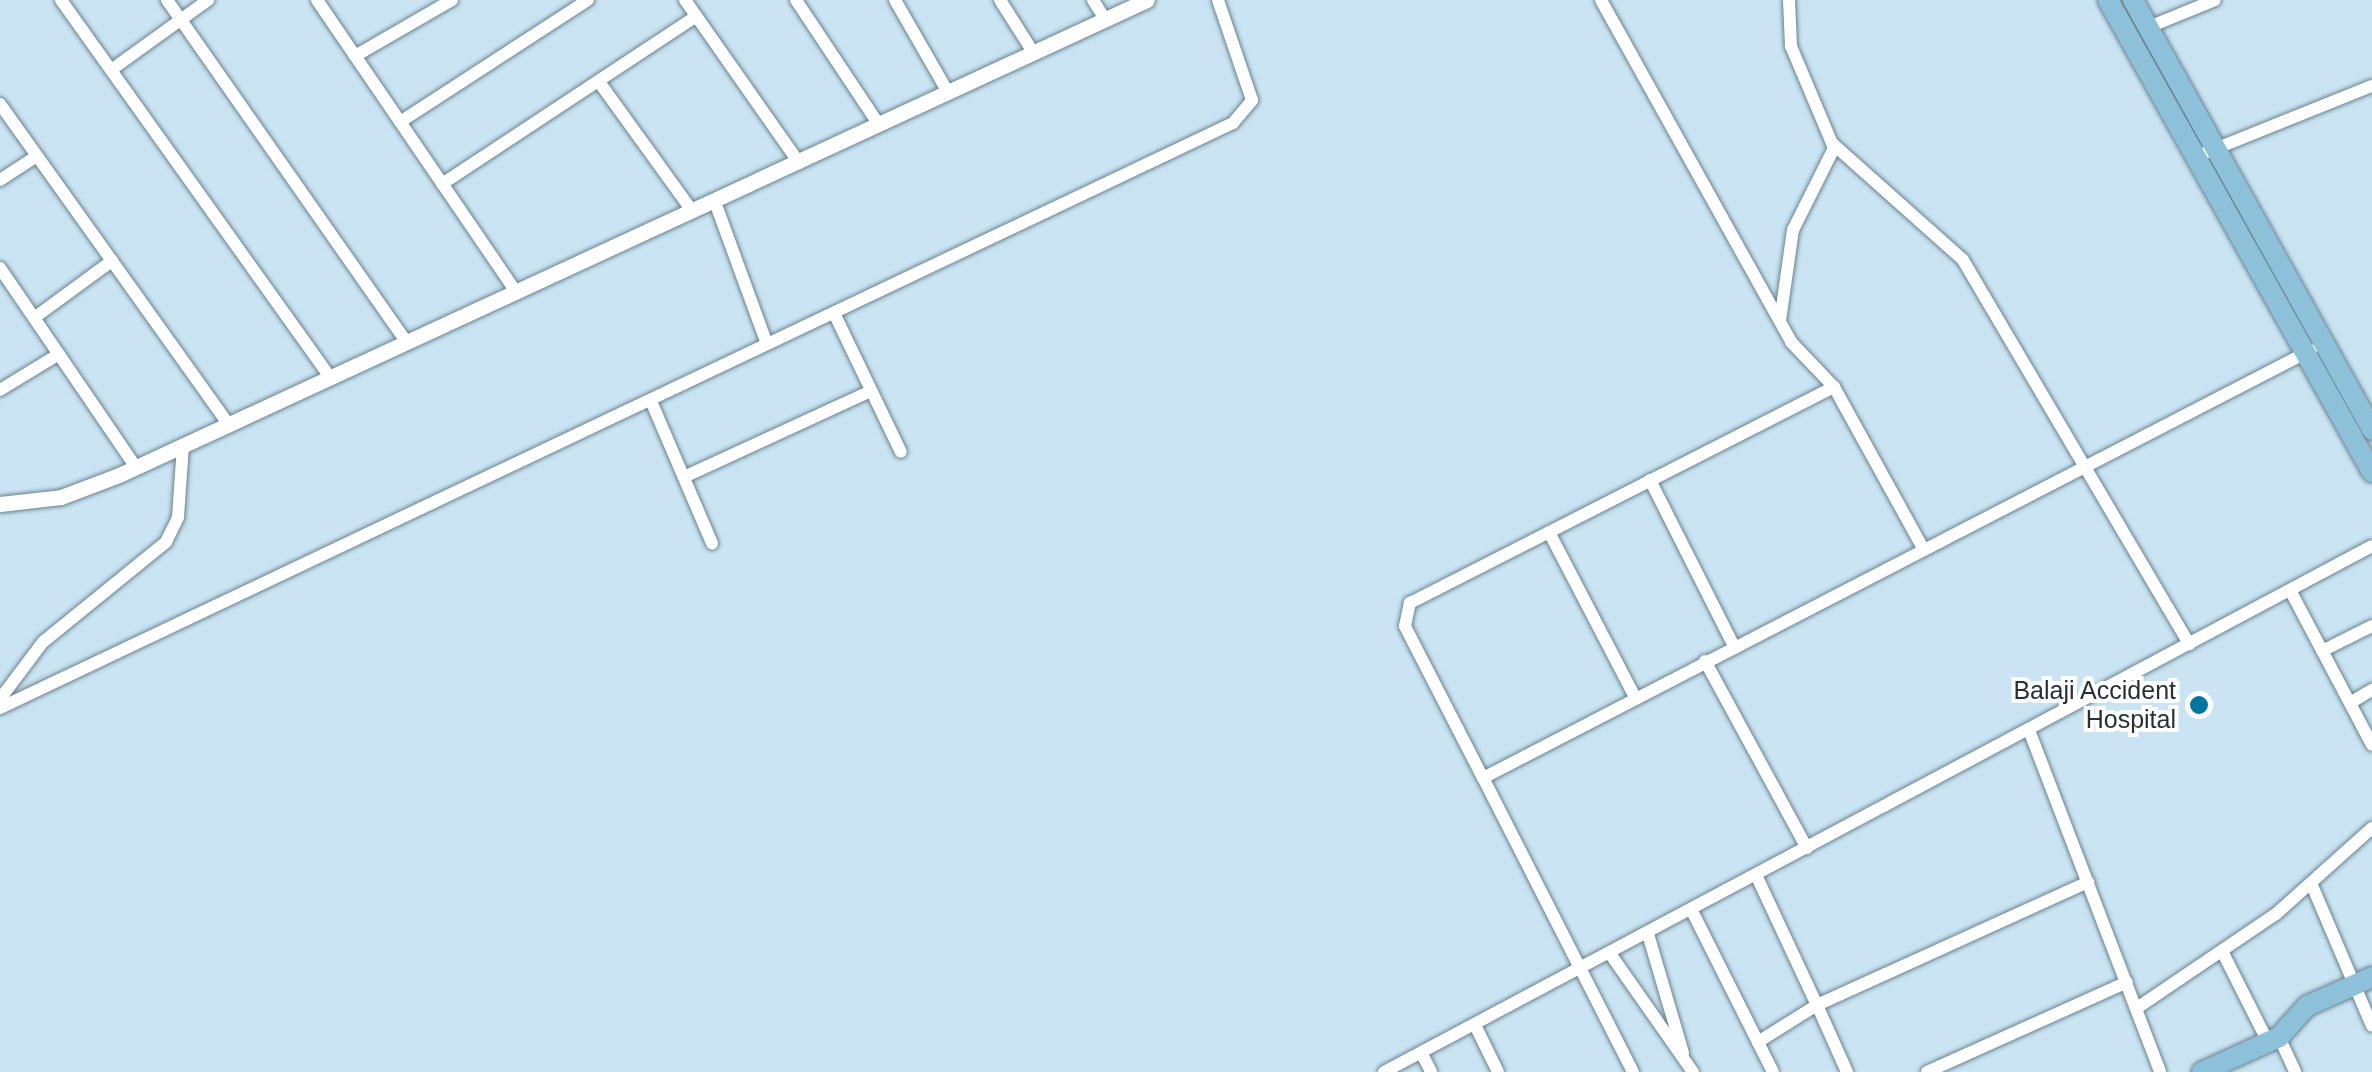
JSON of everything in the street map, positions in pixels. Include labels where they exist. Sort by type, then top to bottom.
[{"type":"main road","points":[[2204,153],[2161,49],[2135,4],[2113,9],[2139,57],[2204,153],[2252,238],[2305,353],[2372,472]]},
{"type":"main road","points":[[2139,57],[2161,49]]},
{"type":"main road","points":[[2252,238],[2326,342],[2372,430]]},
{"type":"main road","points":[[2202,1072],[2273,1040],[2307,1006],[2365,980]]},
{"type":"street","points":[[168,0],[406,344]]},
{"type":"street","points":[[111,70],[208,0]]},
{"type":"street","points":[[316,0],[517,293]]},
{"type":"street","points":[[355,56],[452,0]]},
{"type":"street","points":[[400,122],[588,0]]},
{"type":"street","points":[[686,0],[799,162]]},
{"type":"street","points":[[796,0],[879,125]]},
{"type":"street","points":[[896,0],[948,92]]},
{"type":"street","points":[[1000,0],[1033,52]]},
{"type":"street","points":[[1093,0],[1104,19]]},
{"type":"street","points":[[0,504],[61,498],[136,467],[1146,0]]},
{"type":"street","points":[[0,708],[652,401],[1250,110],[1218,0]]},
{"type":"street","points":[[1602,0],[1780,323],[1834,387],[1924,550]]},
{"type":"street","points":[[1789,0],[1791,46],[1833,144],[1956,250],[2091,464],[2189,644]]},
{"type":"street","points":[[2149,27],[2215,0]]},
{"type":"street","points":[[66,2],[331,378]]},
{"type":"street","points":[[442,184],[602,86],[697,16]]},
{"type":"street","points":[[602,86],[693,212]]},
{"type":"street","points":[[2204,153],[2372,86]]},
{"type":"street","points":[[0,104],[228,425]]},
{"type":"street","points":[[1780,323],[1793,230],[1833,144]]},
{"type":"street","points":[[0,180],[37,156]]},
{"type":"street","points":[[715,202],[767,344]]},
{"type":"street","points":[[34,318],[112,261]]},
{"type":"street","points":[[0,268],[136,467]]},
{"type":"street","points":[[834,313],[901,452]]},
{"type":"street","points":[[1483,778],[2326,342]]},
{"type":"street","points":[[0,390],[59,354]]},
{"type":"street","points":[[1633,1072],[1405,626],[1405,609],[1834,387]]},
{"type":"street","points":[[684,477],[871,390]]},
{"type":"street","points":[[652,401],[712,542]]},
{"type":"street","points":[[0,699],[43,642],[166,542],[178,517],[183,446]]},
{"type":"street","points":[[1650,480],[1735,648]]},
{"type":"street","points":[[1548,532],[1636,699]]},
{"type":"street","points":[[1384,1072],[1612,955],[2372,546]]},
{"type":"street","points":[[2290,590],[2372,744]]},
{"type":"street","points":[[2322,651],[2372,626]]},
{"type":"street","points":[[1705,660],[1808,848]]},
{"type":"street","points":[[2350,703],[2372,690]]},
{"type":"street","points":[[2029,730],[2160,1072]]},
{"type":"street","points":[[2137,1008],[2222,951],[2311,883],[2372,828]]},
{"type":"street","points":[[1756,876],[1847,1072]]},
{"type":"street","points":[[1758,1042],[1818,1005],[2088,882]]},
{"type":"street","points":[[2311,883],[2365,980],[2372,1026]]},
{"type":"street","points":[[1692,911],[1772,1072]]},
{"type":"street","points":[[1648,934],[1689,1066]]},
{"type":"street","points":[[2222,951],[2295,1072]]},
{"type":"street","points":[[1612,955],[1689,1066]]},
{"type":"street","points":[[1927,1072],[2128,982]]},
{"type":"street","points":[[1475,1025],[1498,1072]]},
{"type":"street","points":[[1422,1054],[1432,1072]]},
{"type":"place","name":"Balaji Accident Hospital","points":[[2199,705]]}]
